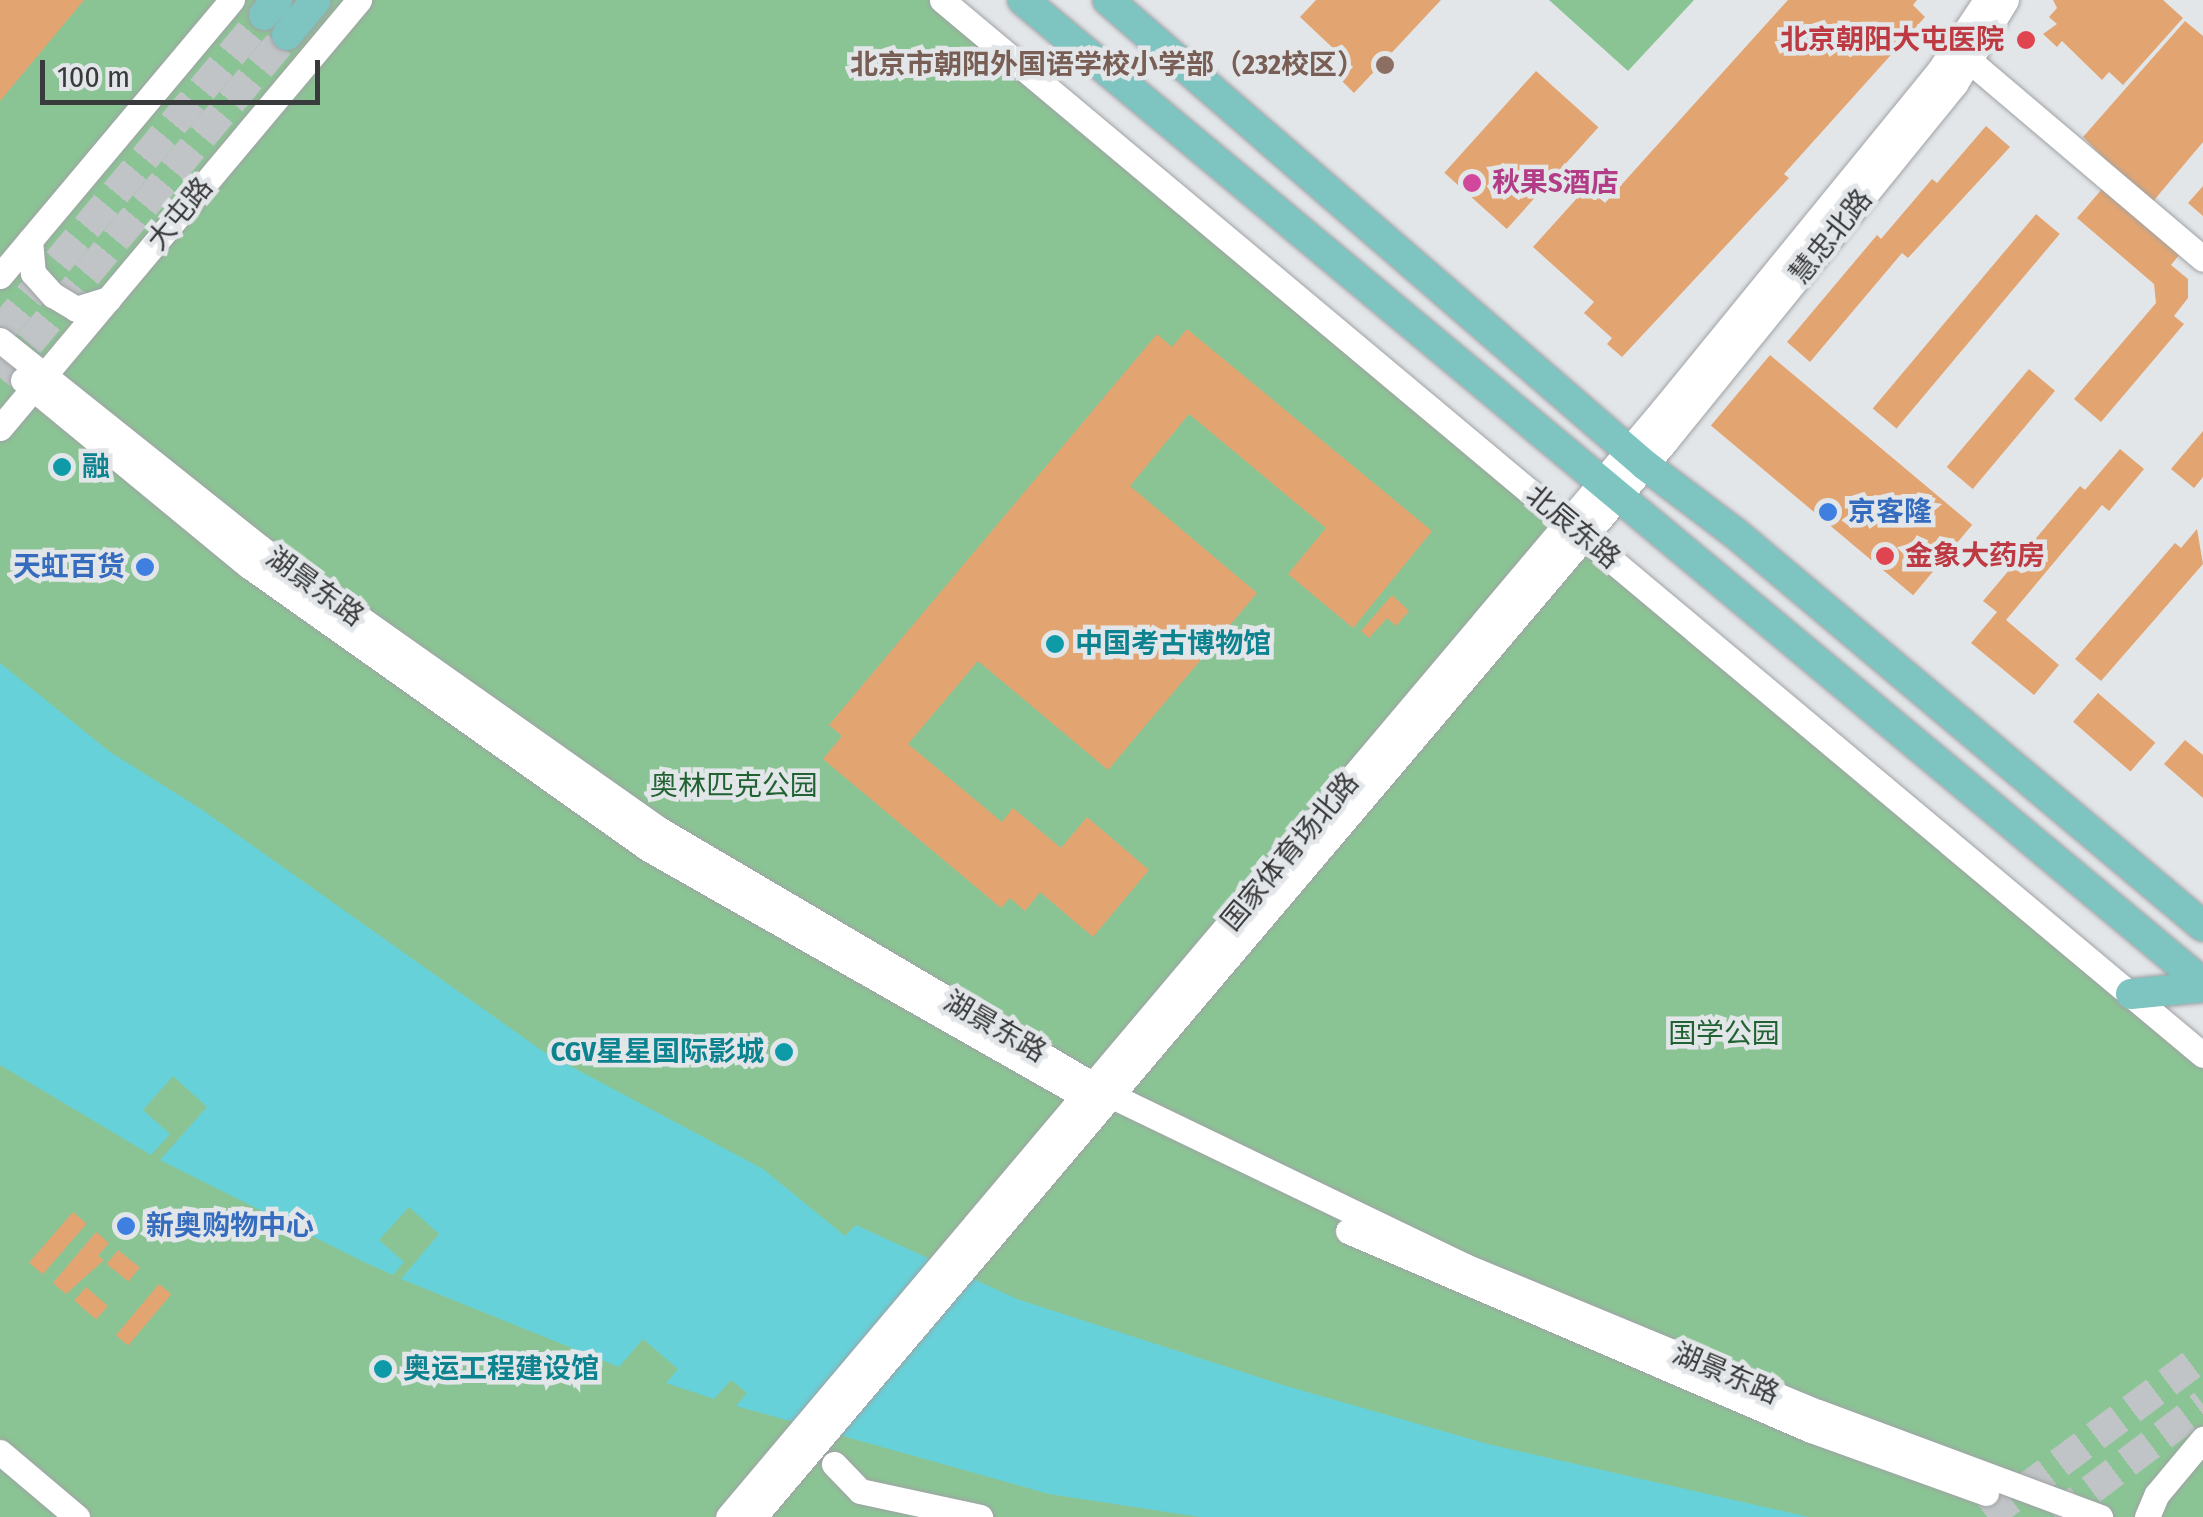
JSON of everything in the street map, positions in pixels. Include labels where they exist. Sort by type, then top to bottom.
[{"type":"main road","points":[[276,17],[316,0]]},
{"type":"main road","name":"北辰东路","points":[[1023,0],[1610,485],[2203,985]]},
{"type":"main road","points":[[1108,0],[1636,458],[1736,534],[2203,926]]},
{"type":"main road","points":[[2130,994],[2203,985]]},
{"type":"street","points":[[0,276],[232,0]]},
{"type":"street","name":"大屯路","points":[[0,428],[359,0]]},
{"type":"street","name":"北辰东路","points":[[942,0],[2203,1054]]},
{"type":"street","name":"慧忠北路","points":[[1636,458],[1938,72],[1986,0]]},
{"type":"street","name":"慧忠北路","points":[[1636,458],[1971,62],[2006,0]]},
{"type":"street","points":[[1971,62],[2203,259]]},
{"type":"street","points":[[30,240],[33,274],[53,295],[76,309],[108,299]]},
{"type":"street","name":"湖景东路","points":[[0,340],[39,382],[250,566],[647,848],[1098,1096],[1457,1282],[1811,1430],[2053,1517]]},
{"type":"street","name":"湖景东路","points":[[0,360],[39,382]]},
{"type":"street","name":"国家体育场北路","points":[[749,1508],[1636,458]]},
{"type":"street","name":"湖景东路","points":[[1098,1096],[1466,1266],[1818,1412],[2100,1517]]},
{"type":"street","points":[[2147,1517],[2157,1494],[2203,1439]]},
{"type":"street","points":[[0,1452],[77,1517]]},
{"type":"street","points":[[834,1464],[860,1491],[980,1517]]},
{"type":"green space","name":"奥林匹克公园","points":[[0,0],[931,0],[2203,1062],[2203,1517],[0,1517]]},
{"type":"green space","points":[[1549,0],[1694,0],[1628,71]]},
{"type":"water","points":[[0,663],[110,752],[201,809],[544,1052],[763,1169],[845,1236],[856,1225],[1017,1299],[1283,1385],[1488,1444],[1809,1517],[1200,1517],[1049,1494],[736,1406],[747,1393],[731,1380],[714,1399],[666,1383],[678,1369],[643,1339],[619,1367],[401,1279],[439,1234],[409,1207],[379,1240],[404,1262],[393,1275],[364,1262],[160,1160],[207,1107],[173,1076],[143,1110],[170,1134],[151,1155],[0,1065]]},
{"type":"building","points":[[0,0],[84,0],[0,101]]},
{"type":"building","points":[[1316,0],[1441,0],[1354,93],[1341,80],[1353,67],[1300,17]]},
{"type":"building","points":[[1788,0],[1917,0],[1913,5],[1925,17],[1784,174],[1789,178],[1622,357],[1607,344],[1612,338],[1584,313],[1594,302],[1533,247],[1587,187],[1605,203]]},
{"type":"building","points":[[2053,0],[2163,0],[2183,18],[2123,85],[2109,72],[2102,80],[2062,41],[2057,47],[2043,34],[2057,24],[2049,17],[2057,8]]},
{"type":"building","points":[[2185,21],[2203,36],[2203,142],[2150,205],[2083,137]]},
{"type":"building","points":[[1536,71],[1598,127],[1507,229],[1444,173]]},
{"type":"building","points":[[1986,126],[2010,147],[1908,258],[1902,253],[1810,362],[1787,342],[1877,235],[1881,239],[1932,179],[1937,183]]},
{"type":"building","points":[[2203,186],[2203,216],[2188,203]]},
{"type":"building","points":[[2102,189],[2179,255],[2171,265],[2188,279],[2188,298],[2174,316],[2184,324],[2101,422],[2074,399],[2156,303],[2154,284],[2077,218]]},
{"type":"building","points":[[2036,214],[2060,234],[1896,429],[1873,409]]},
{"type":"building","name":"中国考古博物馆","points":[[1187,329],[1432,531],[1353,628],[1288,574],[1326,528],[1189,414],[1130,486],[1257,593],[1108,770],[978,661],[908,744],[1002,822],[1013,808],[1061,848],[1087,817],[1149,870],[1093,937],[1040,892],[1025,911],[1010,898],[1001,908],[823,759],[842,736],[829,725],[1157,334],[1172,347]]},
{"type":"building","points":[[1770,355],[1972,525],[1913,595],[1711,425]]},
{"type":"building","points":[[2029,369],[2055,391],[1973,489],[1947,467]]},
{"type":"building","points":[[2203,431],[2203,477],[2194,488],[2171,469]]},
{"type":"building","points":[[2120,449],[2144,469],[2109,511],[2102,505],[2006,620],[2059,665],[2034,695],[1971,643],[1997,612],[1983,601],[2080,486],[2085,490]]},
{"type":"building","points":[[2197,529],[2203,564],[2101,681],[2075,659],[2175,543],[2181,548]]},
{"type":"building","points":[[1392,595],[1409,611],[1396,626],[1387,618],[1369,638],[1361,631]]},
{"type":"building","points":[[2098,693],[2155,743],[2130,772],[2073,722]]},
{"type":"building","points":[[2185,740],[2203,755],[2203,798],[2164,764]]},
{"type":"building","points":[[73,1212],[87,1224],[43,1274],[29,1263]]},
{"type":"building","points":[[96,1232],[109,1243],[98,1256],[104,1260],[66,1294],[53,1283]]},
{"type":"building","points":[[118,1250],[140,1268],[128,1282],[107,1264]]},
{"type":"building","points":[[159,1284],[171,1294],[128,1346],[116,1335]]},
{"type":"building","points":[[86,1287],[108,1306],[96,1320],[74,1301]]},
{"type":"tunnel","points":[[0,331],[264,15]]},
{"type":"tunnel","points":[[0,378],[287,35]]},
{"type":"tunnel","points":[[1987,1517],[2203,1356]]},
{"type":"tunnel","points":[[2055,1517],[2203,1405]]},
{"type":"place","name":"北京朝阳大屯医院","points":[[2026,40]]},
{"type":"place","name":"北京市朝阳外国语学校小学部（232校区）","points":[[1385,65]]},
{"type":"place","name":"秋果S酒店","points":[[1472,183]]},
{"type":"place","name":"融","points":[[62,467]]},
{"type":"place","name":"京客隆","points":[[1828,512]]},
{"type":"place","name":"金象大药房","points":[[1885,556]]},
{"type":"place","name":"天虹百货","points":[[145,567]]},
{"type":"place","name":"中国考古博物馆","points":[[1055,644]]},
{"type":"place","name":"CGV星星国际影城","points":[[784,1052]]},
{"type":"place","name":"新奥购物中心","points":[[126,1226]]},
{"type":"place","name":"奥运工程建设馆","points":[[383,1369]]},
{"type":"park label","name":"国学公园","points":[[1724,1034]]}]
